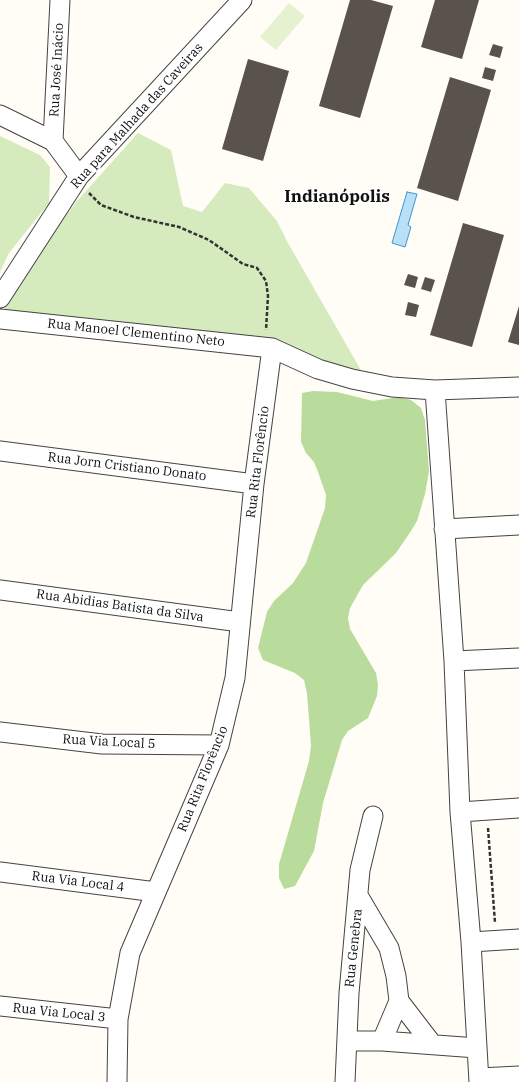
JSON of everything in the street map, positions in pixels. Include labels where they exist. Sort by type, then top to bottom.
[{"type":"street","name":"Rua José Inácio","points":[[53,141],[60,0]]},
{"type":"street","name":"Rua para Malhada das Caveiras","points":[[0,298],[81,174],[242,0]]},
{"type":"street","points":[[0,115],[53,141],[81,174]]},
{"type":"street","name":"Rua Manoel Clementino Neto","points":[[0,319],[269,347],[318,370],[392,387],[435,390],[519,387]]},
{"type":"street","name":"Rua Rita Florêncio","points":[[117,1082],[118,1019],[130,953],[219,745],[235,678],[269,347]]},
{"type":"street","points":[[435,390],[454,661],[460,812],[471,942],[479,1080],[519,1076]]},
{"type":"street","name":"Rua Jorn Cristiano Donato","points":[[0,451],[254,484]]},
{"type":"street","points":[[444,529],[519,524]]},
{"type":"street","name":"Rua Abidias Batista da Silva","points":[[0,590],[240,622]]},
{"type":"street","points":[[454,661],[519,658]]},
{"type":"street","name":"Rua Via Local 5","points":[[0,732],[102,744],[219,745]]},
{"type":"street","points":[[460,812],[519,808]]},
{"type":"street","name":"Rua Genebra","points":[[345,1082],[349,993],[359,897],[360,870],[373,816]]},
{"type":"street","name":"Rua Via Local 4","points":[[0,872],[156,892]]},
{"type":"street","points":[[359,897],[389,948],[396,976],[399,1001],[382,1041]]},
{"type":"street","points":[[471,942],[519,939]]},
{"type":"street","points":[[399,1001],[432,1044]]},
{"type":"street","name":"Rua Via Local 3","points":[[0,1006],[118,1019]]},
{"type":"street","points":[[348,1041],[382,1041],[477,1048]]},
{"type":"path","points":[[81,174],[89,192],[101,205],[134,217],[179,227],[209,240],[243,264],[257,268],[266,280],[268,296],[269,347]]},
{"type":"path","points":[[487,810],[497,941]]},
{"type":"green space","points":[[289,3],[305,16],[276,50],[260,37]]},
{"type":"green space","points":[[138,133],[171,150],[183,206],[202,212],[225,183],[249,188],[277,221],[288,243],[366,379],[272,344],[9,315],[3,305],[35,255],[77,201]]},
{"type":"green space","points":[[0,136],[40,155],[50,167],[49,203],[9,253],[0,272]]},
{"type":"green space","points":[[313,391],[337,392],[373,401],[399,397],[411,400],[421,408],[425,420],[429,471],[425,494],[417,521],[396,553],[363,585],[350,608],[348,618],[350,629],[376,673],[378,685],[377,696],[368,718],[348,731],[342,740],[323,803],[314,851],[295,886],[284,889],[279,878],[279,864],[309,761],[311,746],[307,693],[304,680],[295,673],[263,660],[258,648],[267,612],[274,601],[293,583],[306,563],[325,508],[326,495],[318,472],[314,462],[306,453],[301,442],[302,393]]},
{"type":"water","points":[[407,192],[417,194],[408,225],[411,227],[405,247],[392,243]]},
{"type":"building","points":[[350,0],[371,0],[393,6],[360,118],[319,106]]},
{"type":"building","points":[[435,0],[479,0],[462,59],[421,47]]},
{"type":"building","points":[[493,44],[503,47],[500,58],[489,55]]},
{"type":"building","points":[[248,59],[289,71],[263,161],[222,149]]},
{"type":"building","points":[[485,67],[496,70],[493,81],[482,78]]},
{"type":"building","points":[[450,77],[491,90],[458,201],[417,188]]},
{"type":"building","points":[[463,223],[504,235],[472,347],[430,335]]},
{"type":"building","points":[[408,274],[418,277],[415,288],[404,285]]},
{"type":"building","points":[[425,277],[435,280],[431,292],[421,289]]},
{"type":"building","points":[[408,302],[419,305],[416,317],[405,315]]},
{"type":"building","points":[[519,306],[519,345],[508,342]]},
{"type":"district","name":"Indianópolis","points":[[337,197]]}]
